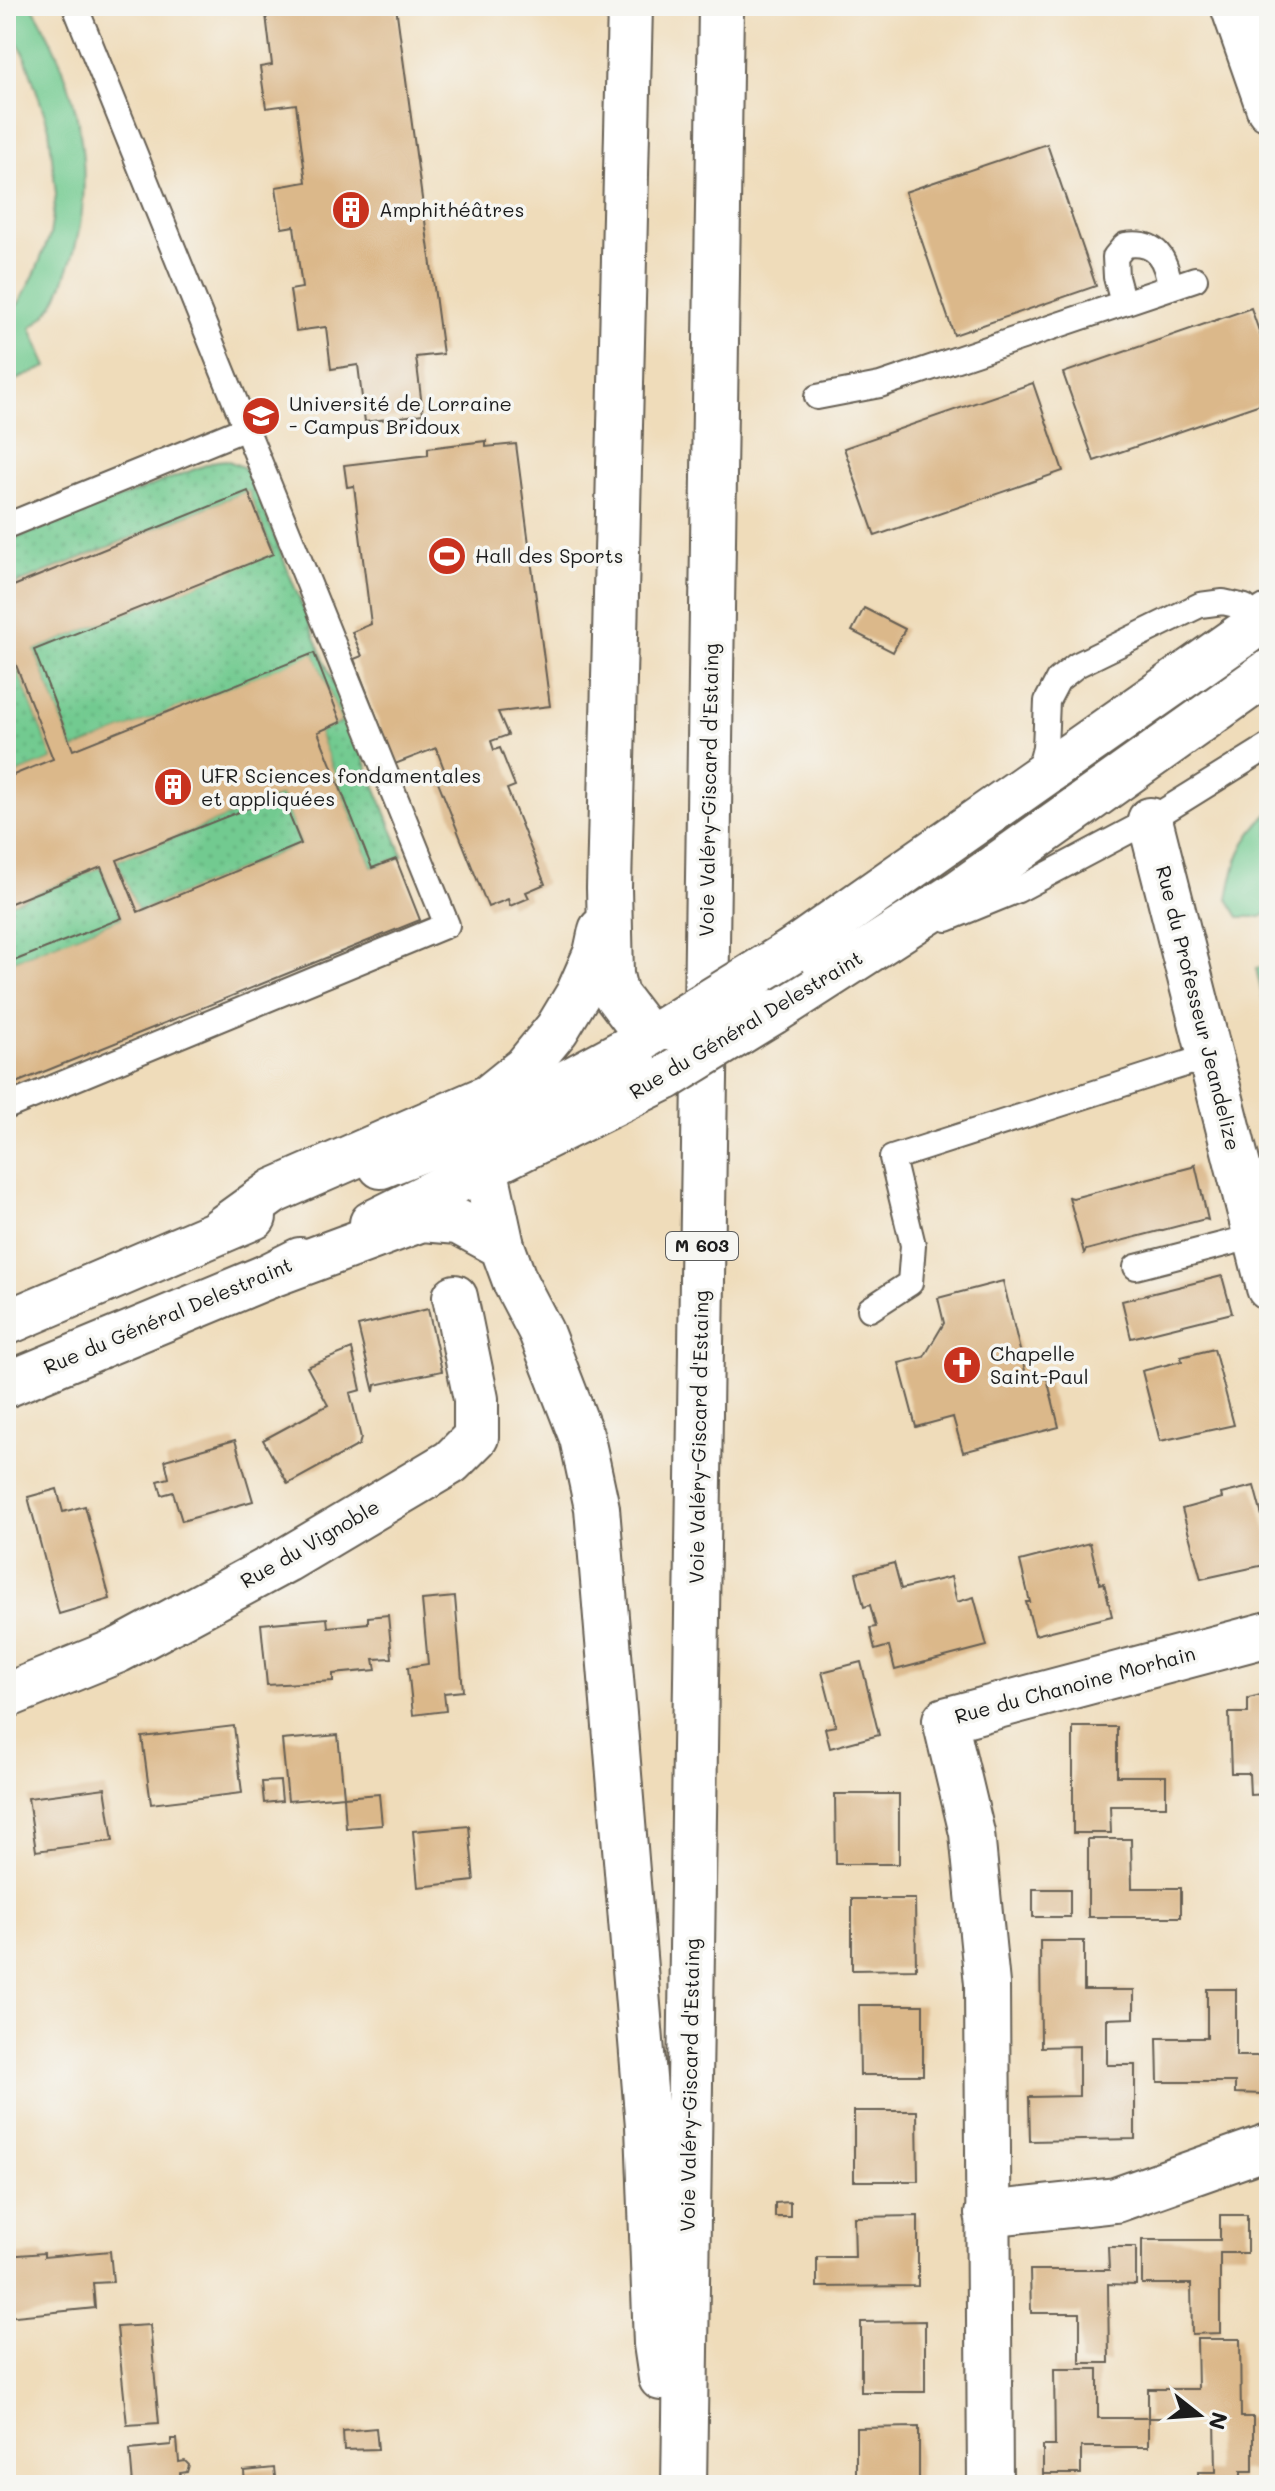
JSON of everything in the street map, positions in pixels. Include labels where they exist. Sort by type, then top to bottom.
[{"type":"main road","points":[[630,6],[609,888],[611,975],[616,995],[641,1028],[659,1032],[683,1067]]},
{"type":"main road","name":"Voie Valéry-Giscard d'Estaing","points":[[684,2485],[721,6]]},
{"type":"main road","points":[[1233,6],[1269,109]]},
{"type":"main road","name":"Rue du Général Delestraint","points":[[6,1323],[220,1230],[497,1120],[659,1032],[792,951],[1037,779],[1266,625]]},
{"type":"main road","name":"Rue du Général Delestraint","points":[[6,1385],[266,1277],[683,1067],[961,891],[1269,672]]},
{"type":"main road","name":"Rue du Professeur Jeandelize","points":[[1150,820],[1269,1288]]},
{"type":"main road","points":[[220,1230],[274,1191],[489,1097],[525,1068],[557,1029],[578,994],[596,953],[609,888]]},
{"type":"main road","points":[[497,1120],[485,1167],[502,1246],[516,1284],[541,1332],[582,1438],[597,1508],[648,2126],[656,2344],[676,2485]]},
{"type":"main road","points":[[266,1277],[422,1219],[458,1222],[502,1246]]},
{"type":"main road","name":"Rue du Vignoble","points":[[6,1696],[119,1650],[286,1560],[451,1462],[476,1437],[476,1399],[455,1297]]},
{"type":"main road","name":"Rue du Chanoine Morhain","points":[[990,2485],[987,1984],[972,1833],[945,1720],[1269,1634]]},
{"type":"main road","points":[[987,2214],[1116,2200],[1269,2146]]},
{"type":"lane","points":[[6,1107],[447,925],[75,6]]},
{"type":"lane","points":[[1123,303],[1116,277],[1115,257],[1125,245],[1137,243],[1153,247],[1167,265],[1170,287]]},
{"type":"lane","points":[[817,397],[880,385],[1195,279]]},
{"type":"lane","points":[[6,526],[246,428]]},
{"type":"lane","points":[[1037,779],[1045,748],[1047,701],[1058,680],[1077,665],[1200,605],[1223,602],[1245,607],[1266,625]]},
{"type":"lane","points":[[874,947],[1018,890],[1150,820],[1269,746]]},
{"type":"lane","points":[[870,1309],[910,1283],[913,1245],[892,1158],[1210,1056]]},
{"type":"lane","points":[[1136,1267],[1256,1236]]},
{"type":"green space","points":[[6,6],[32,6],[49,36],[73,101],[84,170],[83,204],[77,239],[60,293],[52,307],[31,328],[47,367],[6,384],[6,316],[19,303],[35,273],[50,235],[56,195],[49,128],[24,53],[6,26]]},
{"type":"green space","points":[[226,460],[243,467],[250,476],[403,856],[372,868],[318,732],[341,722],[314,654],[73,750],[34,650],[273,553],[248,491],[6,588],[6,542],[216,461]]},
{"type":"green space","points":[[14,660],[53,759],[6,778],[6,663]]},
{"type":"green space","points":[[281,795],[301,844],[138,912],[117,860]]},
{"type":"green space","points":[[1269,813],[1269,912],[1261,917],[1239,917],[1228,899],[1236,862],[1251,833]]},
{"type":"green space","points":[[101,867],[122,918],[6,964],[6,905]]},
{"type":"green space","points":[[1269,965],[1269,1025],[1256,968]]},
{"type":"building","name":"Amphithéâtres","points":[[265,6],[396,6],[443,354],[416,357],[423,414],[365,422],[358,365],[331,369],[326,327],[296,331],[290,290],[302,288],[294,226],[282,228],[276,187],[306,182],[296,104],[266,108],[260,67],[272,65]]},
{"type":"building","points":[[1047,144],[1096,286],[954,335],[905,192]]},
{"type":"building","points":[[1251,308],[1269,360],[1269,401],[1094,461],[1063,373]]},
{"type":"building","points":[[1033,383],[1063,471],[875,536],[844,448]]},
{"type":"building","name":"Hall des Sports","points":[[486,441],[486,447],[516,444],[550,706],[498,712],[508,735],[491,741],[494,750],[500,748],[515,786],[507,789],[545,884],[526,892],[529,898],[510,906],[508,899],[488,907],[435,774],[444,769],[436,748],[395,764],[354,659],[362,656],[352,632],[371,624],[354,486],[347,487],[344,465],[428,455],[428,448]]},
{"type":"building","name":"UFR Sciences fondamentales et appliquées","points":[[248,491],[273,554],[34,650],[73,750],[314,653],[341,722],[318,732],[372,868],[396,859],[420,920],[6,1087],[6,964],[122,918],[101,867],[6,905],[6,778],[53,759],[14,660],[6,663],[6,589]],"holes":[[[281,795],[301,844],[138,912],[117,860]]]},
{"type":"building","points":[[864,608],[905,629],[893,652],[852,631]]},
{"type":"building","points":[[1195,1164],[1208,1220],[1084,1253],[1069,1197]]},
{"type":"building","points":[[1222,1276],[1232,1313],[1131,1338],[1122,1301]]},
{"type":"building","name":"Chapelle Saint-Paul","points":[[1003,1281],[1028,1383],[1047,1378],[1059,1427],[963,1452],[953,1417],[916,1427],[899,1363],[924,1357],[944,1323],[938,1298]]},
{"type":"building","points":[[428,1309],[442,1371],[375,1385],[374,1392],[358,1326]]},
{"type":"building","points":[[352,1349],[361,1390],[350,1393],[361,1438],[359,1445],[288,1484],[263,1440],[328,1405],[307,1367]]},
{"type":"building","points":[[1214,1349],[1234,1425],[1160,1441],[1142,1371]]},
{"type":"building","points":[[235,1440],[253,1501],[182,1521],[173,1492],[162,1495],[158,1481],[169,1478],[165,1460]]},
{"type":"building","points":[[1254,1486],[1269,1542],[1269,1564],[1201,1579],[1182,1509],[1222,1498],[1221,1494]]},
{"type":"building","points":[[57,1489],[63,1512],[85,1506],[110,1599],[59,1614],[28,1497]]},
{"type":"building","points":[[1090,1543],[1112,1616],[1035,1635],[1020,1561]]},
{"type":"building","points":[[894,1563],[901,1589],[951,1577],[957,1602],[974,1597],[987,1646],[895,1670],[889,1646],[875,1650],[870,1628],[876,1627],[870,1605],[864,1607],[856,1573]]},
{"type":"building","points":[[455,1597],[463,1691],[444,1693],[446,1711],[413,1715],[408,1667],[428,1664],[422,1600]]},
{"type":"building","points":[[388,1615],[392,1658],[374,1659],[376,1670],[333,1674],[333,1681],[267,1685],[261,1624],[327,1618],[328,1627],[368,1623],[368,1617]]},
{"type":"building","points":[[861,1662],[879,1735],[830,1748],[825,1728],[836,1726],[822,1672]]},
{"type":"building","points":[[1269,1693],[1269,1794],[1250,1795],[1249,1773],[1231,1773],[1229,1713],[1248,1713],[1248,1698]]},
{"type":"building","points":[[234,1726],[242,1793],[151,1804],[142,1737]]},
{"type":"building","points":[[1073,1727],[1117,1727],[1117,1776],[1166,1776],[1166,1806],[1110,1806],[1111,1833],[1073,1833]]},
{"type":"building","points":[[338,1735],[344,1796],[288,1801],[282,1740]]},
{"type":"building","points":[[280,1781],[282,1801],[264,1803],[262,1782]]},
{"type":"building","points":[[105,1788],[113,1841],[36,1851],[28,1798]]},
{"type":"building","points":[[379,1794],[382,1825],[346,1828],[344,1797]]},
{"type":"building","points":[[835,1794],[899,1794],[899,1864],[836,1864]]},
{"type":"building","points":[[1266,1816],[1269,1816],[1269,1845],[1266,1845]]},
{"type":"building","points":[[469,1826],[474,1881],[418,1887],[413,1831]]},
{"type":"building","points":[[1088,1839],[1131,1839],[1132,1888],[1181,1888],[1181,1917],[1088,1917]]},
{"type":"building","points":[[1033,1889],[1070,1889],[1070,1917],[1033,1917]]},
{"type":"building","points":[[852,1899],[915,1899],[916,1969],[852,1970]]},
{"type":"building","points":[[1040,1941],[1084,1941],[1084,1990],[1134,1990],[1134,2018],[1107,2019],[1107,2065],[1135,2065],[1135,2139],[1030,2141],[1029,2097],[1079,2096],[1079,2046],[1041,2047]]},
{"type":"building","points":[[1207,1989],[1236,1989],[1236,2056],[1263,2056],[1263,2018],[1269,2018],[1269,2062],[1263,2062],[1263,2094],[1235,2093],[1235,2082],[1158,2082],[1157,2038],[1207,2038]]},
{"type":"building","points":[[859,2005],[923,2005],[923,2075],[860,2075]]},
{"type":"building","points":[[854,2111],[917,2111],[918,2181],[854,2181]]},
{"type":"building","points":[[790,2202],[790,2217],[775,2217],[775,2203]]},
{"type":"building","points":[[1265,2203],[1269,2203],[1269,2247],[1265,2247]]},
{"type":"building","points":[[1220,2215],[1247,2215],[1247,2253],[1220,2253],[1220,2333],[1192,2334],[1191,2284],[1142,2284],[1142,2240],[1220,2240]]},
{"type":"building","points":[[918,2216],[918,2286],[817,2287],[817,2257],[855,2257],[854,2217]]},
{"type":"building","points":[[1108,2247],[1136,2247],[1136,2285],[1108,2284],[1109,2363],[1080,2363],[1080,2313],[1031,2313],[1030,2270],[1109,2270]]},
{"type":"building","points":[[110,2251],[113,2282],[93,2283],[95,2308],[6,2317],[6,2256],[44,2253],[44,2257]]},
{"type":"building","points":[[925,2321],[925,2392],[861,2392],[861,2322]]},
{"type":"building","points":[[150,2325],[159,2423],[127,2425],[117,2327]]},
{"type":"building","points":[[1197,2339],[1240,2339],[1241,2417],[1253,2417],[1253,2471],[1241,2471],[1241,2485],[1198,2485],[1198,2472],[1216,2472],[1215,2418],[1148,2418],[1148,2389],[1198,2389]]},
{"type":"building","points":[[1054,2369],[1098,2369],[1098,2418],[1148,2418],[1148,2447],[1081,2447],[1081,2474],[1043,2474],[1043,2446],[1055,2446]]},
{"type":"building","points":[[919,2427],[919,2485],[856,2485],[856,2428]]},
{"type":"building","points":[[376,2428],[378,2449],[344,2450],[343,2431]]},
{"type":"building","points":[[171,2439],[177,2439],[179,2462],[185,2461],[189,2465],[187,2472],[180,2473],[181,2485],[133,2485],[130,2449],[171,2445]]},
{"type":"building","points":[[274,2468],[276,2485],[245,2485],[244,2471]]},
{"type":"place","name":"Amphithéâtres","points":[[351,210]]},
{"type":"place","name":"Université de Lorraine - Campus Bridoux","points":[[261,416]]},
{"type":"place","name":"Hall des Sports","points":[[447,556]]},
{"type":"place","name":"UFR Sciences fondamentales et appliquées","points":[[173,787]]},
{"type":"place","name":"Chapelle Saint-Paul","points":[[962,1365]]}]
